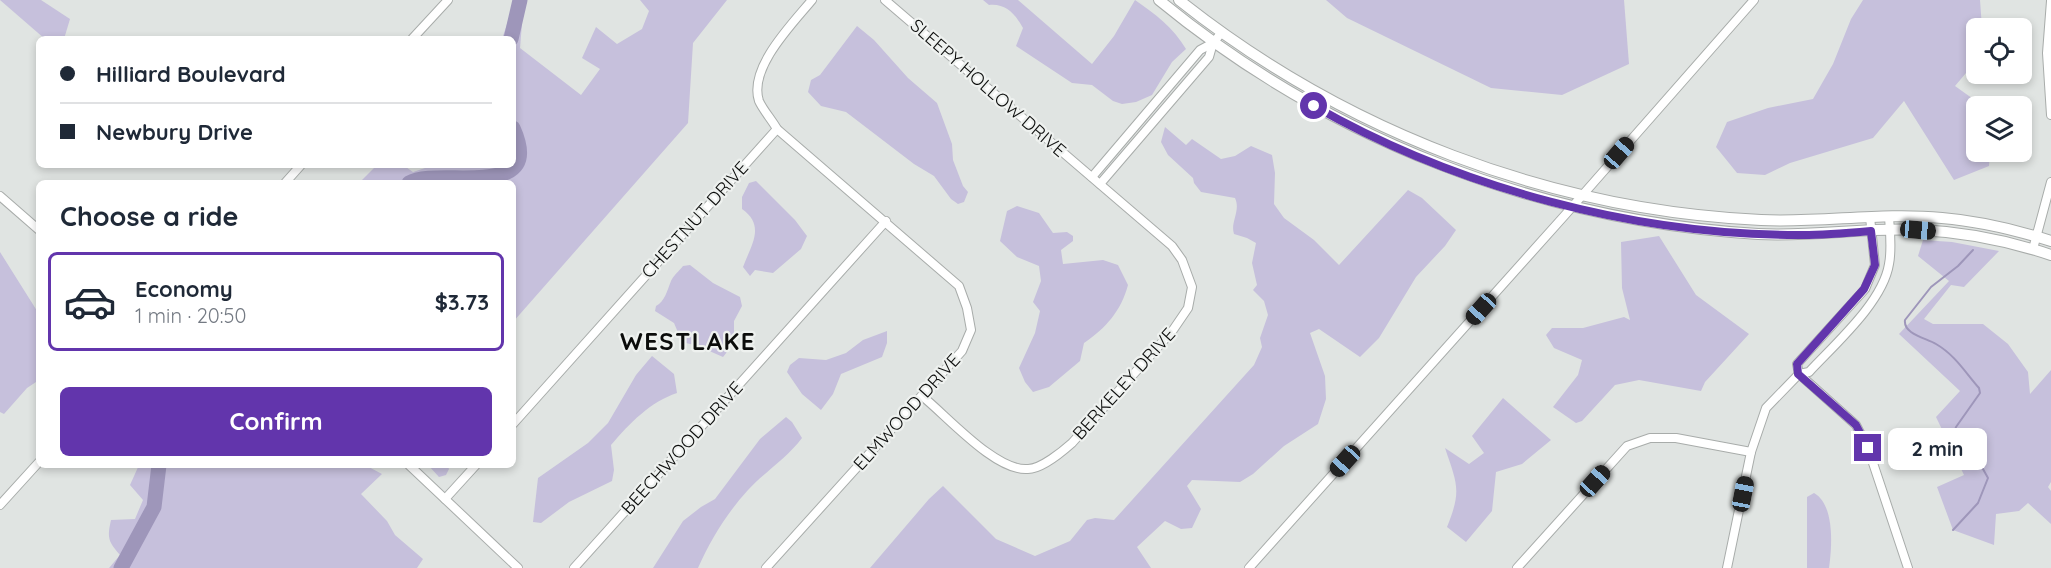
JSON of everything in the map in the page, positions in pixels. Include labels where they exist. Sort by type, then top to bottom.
[{"type":"main road","points":[[1158,0],[1213,43],[1300,98],[1388,143],[1513,191],[1615,217],[1682,227],[1802,235],[1918,230],[1964,234],[2051,255]]},
{"type":"main road","points":[[1179,0],[1222,32],[1298,82],[1335,103],[1392,131],[1493,171],[1582,195],[1644,208],[1723,218],[1792,221],[1870,217],[1941,218],[1990,225],[2051,241]]},
{"type":"street","points":[[415,36],[448,0]]},
{"type":"street","points":[[777,129],[759,100],[759,78],[773,47],[812,0]]},
{"type":"street","name":"SLEEPY HOLLOW DRIVE","points":[[885,0],[1092,177]]},
{"type":"street","points":[[1249,568],[1754,0]]},
{"type":"street","points":[[2051,1],[2047,53],[2051,115]]},
{"type":"street","points":[[1092,177],[1200,50],[1213,43],[1222,32]]},
{"type":"street","points":[[1100,184],[1209,57],[1213,43]]},
{"type":"street","name":"ELMWOOD DRIVE","points":[[766,568],[962,351],[971,330],[967,308],[959,286],[777,129]]},
{"type":"street","name":"CHESTNUT DRIVE","points":[[516,421],[777,129]]},
{"type":"street","points":[[288,180],[298,168]]},
{"type":"street","name":"BERKELEY DRIVE","points":[[922,396],[1004,464],[1029,470],[1057,456],[1072,443],[1173,330],[1188,308],[1192,287],[1182,260],[1172,246],[1092,177]]},
{"type":"street","points":[[2033,249],[2051,182]]},
{"type":"street","points":[[0,196],[36,227]]},
{"type":"street","points":[[1870,217],[1875,265],[1864,289],[1797,364],[1798,374],[1856,425],[1868,448],[1908,568]]},
{"type":"street","points":[[1727,568],[1750,452],[1766,408],[1798,374],[1809,372],[1873,301],[1884,282],[1889,264],[1889,217]]},
{"type":"street","name":"BEECHWOOD DRIVE","points":[[574,568],[886,221]]},
{"type":"street","points":[[1516,568],[1627,446],[1650,438],[1676,438],[1750,452]]},
{"type":"street","points":[[0,505],[36,465]]},
{"type":"street","points":[[413,468],[518,568]]},
{"type":"street","points":[[445,499],[473,468]]},
{"type":"shaded area","points":[[0,0],[41,0],[70,19],[65,36],[42,36]]},
{"type":"shaded area","points":[[640,0],[727,0],[693,43],[688,123],[516,319],[516,180],[362,180],[374,168],[407,168],[413,172],[425,168],[516,168],[516,36],[503,36],[510,15],[522,24],[520,48],[581,95],[600,69],[582,58],[596,27],[617,44],[642,29],[649,11]]},
{"type":"shaded area","points":[[983,0],[1018,0],[1092,64],[1114,36],[1135,0],[1169,28],[1186,49],[1172,62],[1152,95],[1136,102],[1122,104],[1113,101],[1092,85],[1072,83],[1016,46],[1023,28],[1017,19],[1005,8],[989,5]]},
{"type":"shaded area","points":[[1326,0],[1624,0],[1629,64],[1562,95],[1491,88],[1347,18]]},
{"type":"shaded area","points":[[1863,0],[1980,0],[1981,18],[1966,18],[1966,73],[1955,86],[1969,96],[1966,96],[1966,162],[1989,162],[1989,166],[1954,180],[1904,101],[1873,138],[1790,163],[1765,175],[1737,173],[1716,147],[1727,122],[1768,108],[1813,99],[1833,64],[1851,19]]},
{"type":"shaded area","points":[[857,26],[874,40],[908,78],[937,103],[952,144],[953,160],[963,186],[968,192],[964,202],[958,204],[951,199],[934,176],[914,164],[846,112],[821,106],[808,92],[811,80],[820,75]]},
{"type":"shaded area","points":[[1165,127],[1186,145],[1192,139],[1221,159],[1235,156],[1251,146],[1272,155],[1275,173],[1274,204],[1284,218],[1314,240],[1339,265],[1408,190],[1422,198],[1456,230],[1445,246],[1416,277],[1379,338],[1360,357],[1319,329],[1310,333],[1325,376],[1326,399],[1318,424],[1284,446],[1253,474],[1240,482],[1192,480],[1187,486],[1201,509],[1192,528],[1181,529],[1165,521],[1137,547],[1151,568],[870,568],[929,499],[943,486],[996,539],[1035,556],[1070,541],[1087,520],[1095,518],[1114,520],[1254,365],[1262,347],[1260,338],[1268,315],[1264,301],[1253,290],[1257,285],[1252,263],[1256,243],[1234,234],[1233,225],[1237,207],[1235,198],[1201,192],[1193,178],[1168,155],[1161,142]]},
{"type":"shaded area","points":[[756,181],[795,220],[807,236],[801,249],[773,273],[755,270],[750,276],[743,267],[753,243],[755,229],[749,215],[742,209],[742,197],[749,183]]},
{"type":"shaded area","points":[[1017,206],[1039,213],[1053,233],[1067,232],[1073,236],[1073,241],[1061,250],[1063,264],[1103,260],[1118,265],[1128,285],[1112,318],[1084,343],[1080,361],[1049,387],[1033,392],[1025,382],[1019,368],[1035,333],[1040,311],[1033,302],[1041,281],[1039,266],[1017,257],[1000,241],[1007,211]]},
{"type":"shaded area","points":[[1659,236],[1696,295],[1749,334],[1705,382],[1701,391],[1639,380],[1615,385],[1582,421],[1576,423],[1553,407],[1578,375],[1582,360],[1554,348],[1546,335],[1552,328],[1583,328],[1624,317],[1630,320],[1622,288],[1621,242]]},
{"type":"shaded area","points":[[1923,240],[1952,242],[1999,251],[1964,287],[1951,285],[1924,319],[1933,324],[1983,324],[2008,344],[2028,372],[2030,394],[2051,370],[2051,482],[2048,487],[2051,491],[2051,524],[2028,503],[2019,511],[1996,514],[1994,545],[1953,530],[1937,487],[1964,475],[1936,417],[1960,391],[1899,334],[1949,281],[1918,256]]},
{"type":"shaded area","points":[[0,252],[36,309],[36,382],[27,388],[4,414],[0,412]]},
{"type":"shaded area","points":[[690,265],[713,283],[740,297],[742,306],[734,321],[734,343],[723,357],[682,342],[674,323],[655,311],[673,277],[683,266]]},
{"type":"shaded area","points":[[887,331],[887,343],[882,357],[841,374],[833,394],[821,410],[802,394],[787,372],[790,365],[799,358],[826,360],[846,353],[863,340]]},
{"type":"shaded area","points":[[652,356],[674,374],[677,393],[649,408],[633,421],[611,445],[614,470],[612,481],[569,502],[541,523],[533,522],[538,478],[588,443],[608,423],[636,375]]},
{"type":"shaded area","points":[[1503,398],[1551,440],[1522,464],[1496,472],[1492,511],[1466,542],[1447,527],[1455,504],[1456,487],[1445,448],[1469,464],[1484,453],[1472,436]]},
{"type":"shaded area","points":[[786,417],[802,438],[740,499],[720,527],[698,568],[653,568],[683,521],[715,499],[760,439]]},
{"type":"shaded area","points":[[138,468],[371,468],[382,474],[361,494],[387,521],[395,535],[423,559],[417,568],[109,568],[120,555],[110,539],[111,520],[135,519],[143,500],[130,485]]},
{"type":"shaded area","points":[[431,468],[448,468],[446,475],[439,477]]},
{"type":"shaded area","points":[[1814,493],[1821,499],[1829,516],[1831,549],[1829,568],[1807,568],[1807,497]]},
{"type":"waterway","points":[[512,36],[520,0]]},
{"type":"waterway","points":[[516,140],[519,151],[516,162]]},
{"type":"waterway","points":[[420,180],[485,177],[503,174],[512,168]]},
{"type":"waterway","points":[[1953,530],[1978,503],[1988,478],[1983,469],[1952,439],[1956,427],[1980,393],[1979,388],[1949,353],[1911,332],[1905,325],[1905,320],[1931,287],[1958,266],[1973,250]]},
{"type":"waterway","points":[[121,568],[154,507],[159,468]]},
{"type":"district","name":"WESTLAKE","points":[[688,342]]},
{"type":"route","points":[[1314,106],[1388,143],[1464,174],[1513,191],[1615,217],[1682,227],[1757,234],[1802,235],[1871,231],[1875,265],[1864,289],[1797,364],[1798,374],[1856,425],[1868,448]]}]
